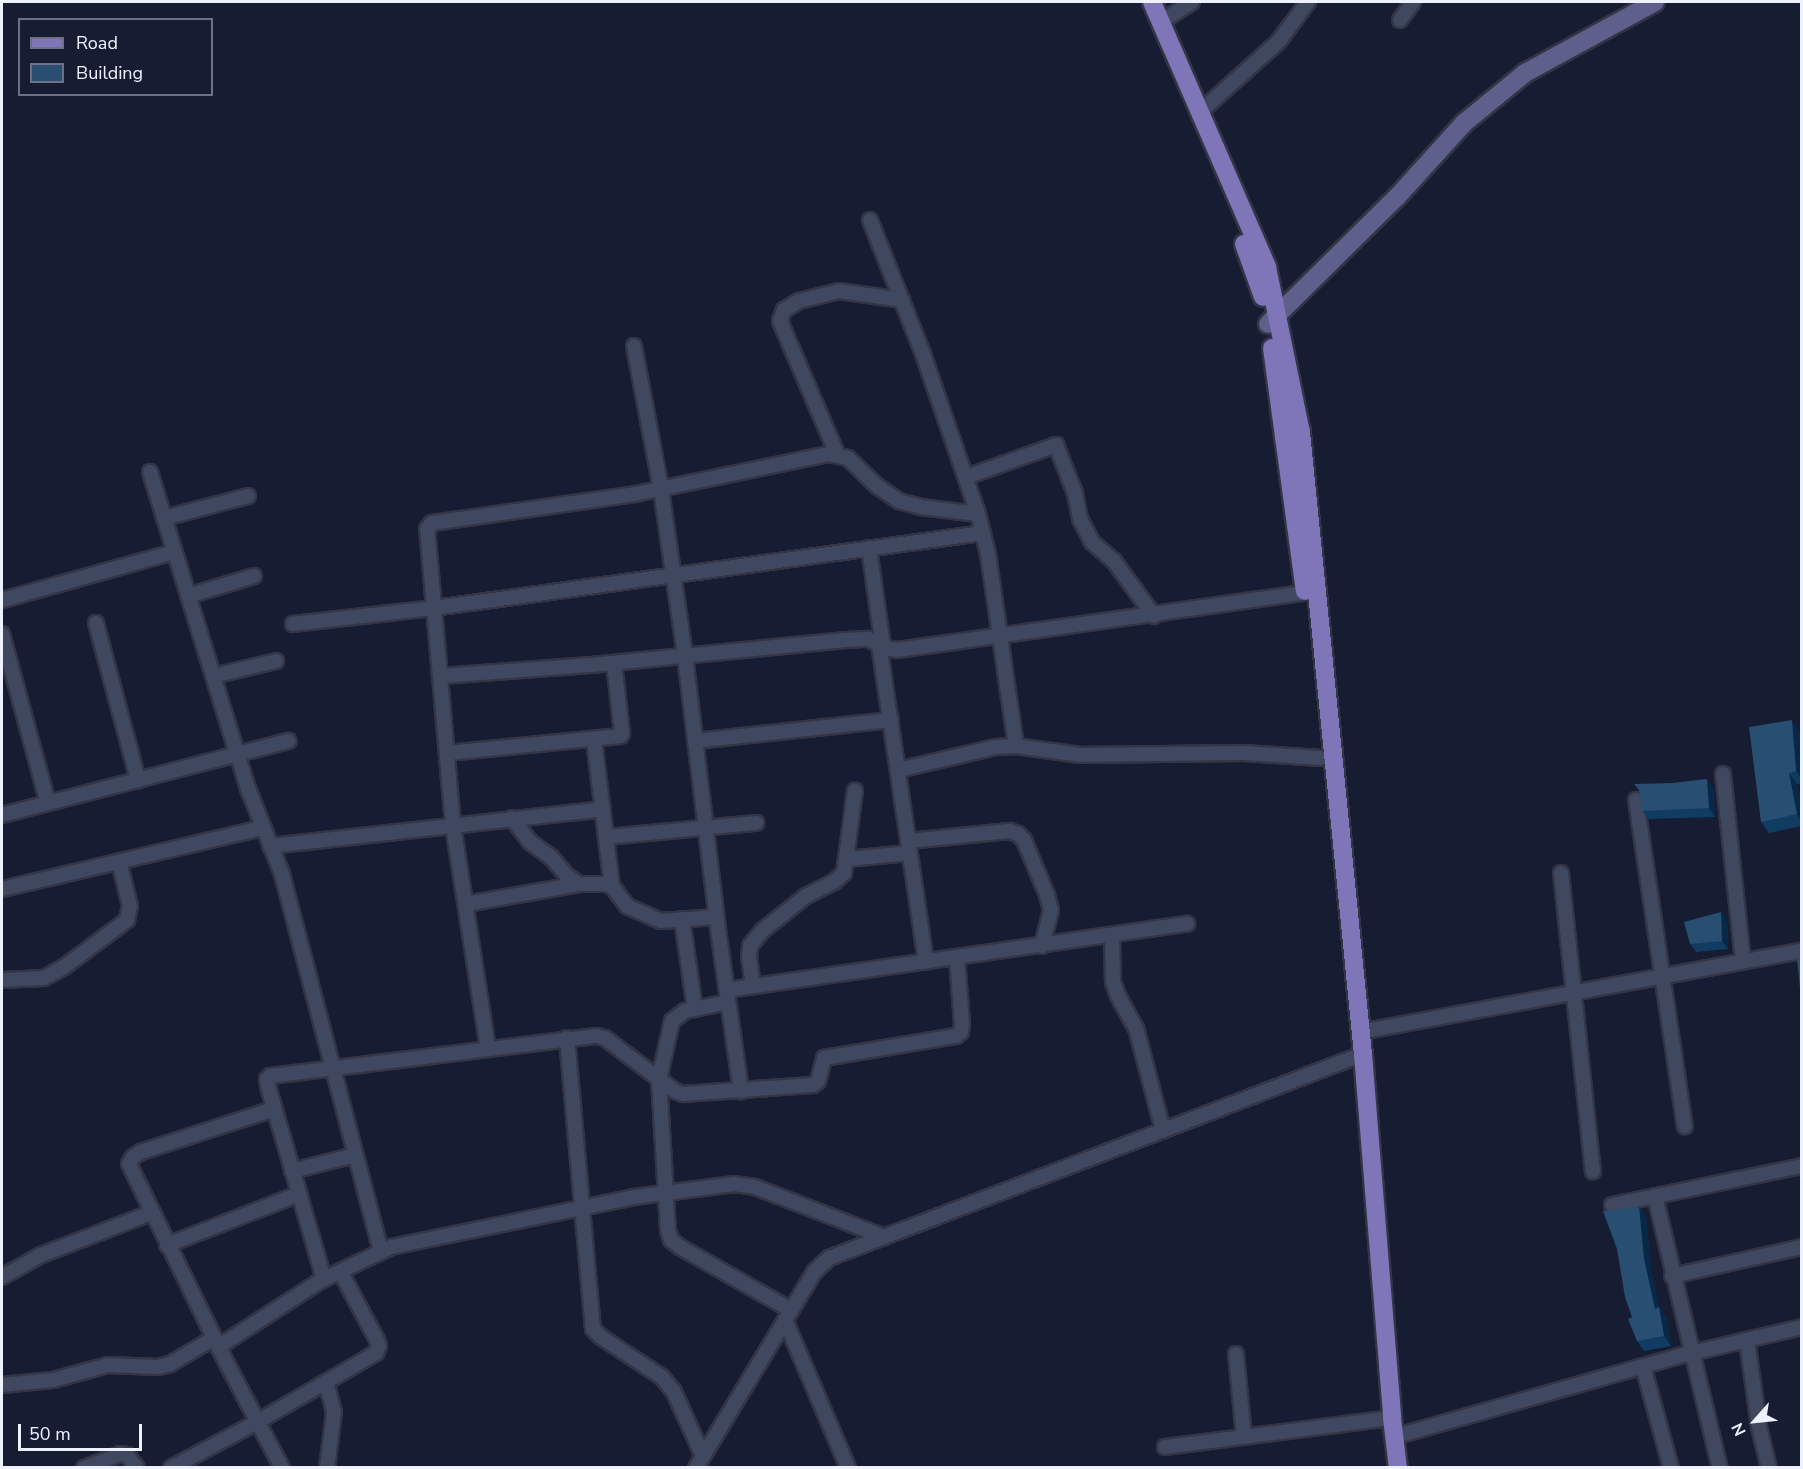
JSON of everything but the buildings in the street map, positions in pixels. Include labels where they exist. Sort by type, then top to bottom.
[{"type":"main road","points":[[1140,2],[1246,247],[1272,320],[1301,432],[1359,1032],[1388,1467]]},
{"type":"main road","points":[[1152,2],[1267,267],[1305,593],[1321,758],[1359,1056],[1393,1437],[1398,1467]]},
{"type":"street","points":[[1161,22],[1192,2]]},
{"type":"street","points":[[1200,112],[1279,41],[1308,2]]},
{"type":"street","points":[[1400,20],[1413,2]]},
{"type":"street","points":[[1272,320],[1397,198],[1464,123],[1526,74],[1653,2]]},
{"type":"street","points":[[870,220],[902,300],[978,514],[983,533],[1016,746]]},
{"type":"street","points":[[837,454],[780,321],[784,310],[799,301],[839,291],[902,300]]},
{"type":"street","points":[[634,346],[661,489],[674,575],[716,917],[741,1091]]},
{"type":"street","points":[[966,477],[1056,445],[1076,493],[1080,519],[1092,542],[1114,561],[1154,616]]},
{"type":"street","points":[[488,1049],[453,825],[428,529],[432,523],[661,489],[837,454],[848,458],[877,486],[899,501],[921,507],[978,514]]},
{"type":"street","points":[[150,472],[237,754],[262,828],[282,874],[331,1068],[381,1251]]},
{"type":"street","points":[[164,518],[248,496]]},
{"type":"street","points":[[293,624],[434,608],[983,533]]},
{"type":"street","points":[[869,548],[926,962]]},
{"type":"street","points":[[2,600],[174,552]]},
{"type":"street","points":[[188,596],[254,576]]},
{"type":"street","points":[[441,676],[614,663],[846,640],[868,639],[897,650],[1154,616],[1305,593]]},
{"type":"street","points":[[96,623],[138,780]]},
{"type":"street","points":[[2,634],[48,803]]},
{"type":"street","points":[[213,676],[276,661]]},
{"type":"street","points":[[447,753],[616,738],[622,733],[614,663]]},
{"type":"street","points":[[695,741],[891,720]]},
{"type":"street","points":[[594,740],[612,886],[627,906],[661,921],[716,917]]},
{"type":"street","points":[[2,815],[289,741]]},
{"type":"street","points":[[898,770],[996,747],[1016,746],[1080,755],[1244,753],[1321,758]]},
{"type":"street","points":[[1723,774],[1743,961]]},
{"type":"street","points":[[753,986],[748,958],[750,946],[762,931],[795,904],[834,882],[844,873],[855,791]]},
{"type":"street","points":[[1636,800],[1685,1126]]},
{"type":"street","points":[[270,846],[603,808]]},
{"type":"street","points":[[512,818],[530,842],[579,884]]},
{"type":"street","points":[[607,837],[756,823]]},
{"type":"street","points":[[2,889],[262,828]]},
{"type":"street","points":[[846,859],[1010,831],[1018,834],[1024,840],[1051,910],[1042,946]]},
{"type":"street","points":[[2,980],[44,978],[64,967],[127,920],[130,906],[119,861]]},
{"type":"street","points":[[1561,873],[1593,1171]]},
{"type":"street","points":[[466,904],[579,884],[612,886]]},
{"type":"street","points":[[682,919],[695,1009]]},
{"type":"street","points":[[848,1467],[788,1315],[671,1240],[659,1079],[672,1021],[678,1015],[753,986],[1187,924]]},
{"type":"street","points":[[1112,936],[1113,982],[1136,1028],[1163,1130]]},
{"type":"street","points":[[1359,1032],[1802,951]]},
{"type":"street","points":[[324,1279],[274,1109],[267,1079],[270,1076],[597,1036],[605,1038],[659,1079],[683,1094],[813,1085],[818,1081],[824,1058],[956,1036],[961,1032],[957,958]]},
{"type":"street","points":[[567,1038],[585,1206],[594,1329],[601,1337],[662,1377],[674,1392],[700,1462]]},
{"type":"street","points":[[700,1462],[815,1271],[830,1258],[882,1236],[1359,1056]]},
{"type":"street","points":[[274,1109],[141,1152],[133,1157],[129,1164],[130,1172],[216,1343],[282,1467]]},
{"type":"street","points":[[292,1171],[355,1155]]},
{"type":"street","points":[[1612,1205],[1802,1166]]},
{"type":"street","points":[[2,1384],[53,1380],[108,1365],[158,1367],[170,1364],[216,1343],[324,1279],[381,1251],[423,1239],[585,1206],[734,1184],[754,1186],[882,1236]]},
{"type":"street","points":[[167,1245],[299,1194]]},
{"type":"street","points":[[1655,1196],[1672,1276],[1720,1467]]},
{"type":"street","points":[[2,1277],[41,1255],[151,1213]]},
{"type":"street","points":[[1672,1276],[1802,1247]]},
{"type":"street","points":[[171,1467],[257,1422],[379,1350],[377,1340],[340,1271]]},
{"type":"street","points":[[1393,1437],[1643,1366],[1802,1327]]},
{"type":"street","points":[[1747,1340],[1759,1427],[1769,1467]]},
{"type":"street","points":[[1236,1354],[1244,1437]]},
{"type":"street","points":[[1643,1366],[1671,1467]]},
{"type":"street","points":[[326,1382],[334,1412],[327,1467]]},
{"type":"street","points":[[1165,1447],[1383,1419]]},
{"type":"street","points":[[84,1467],[120,1454],[127,1455],[137,1467]]}]
